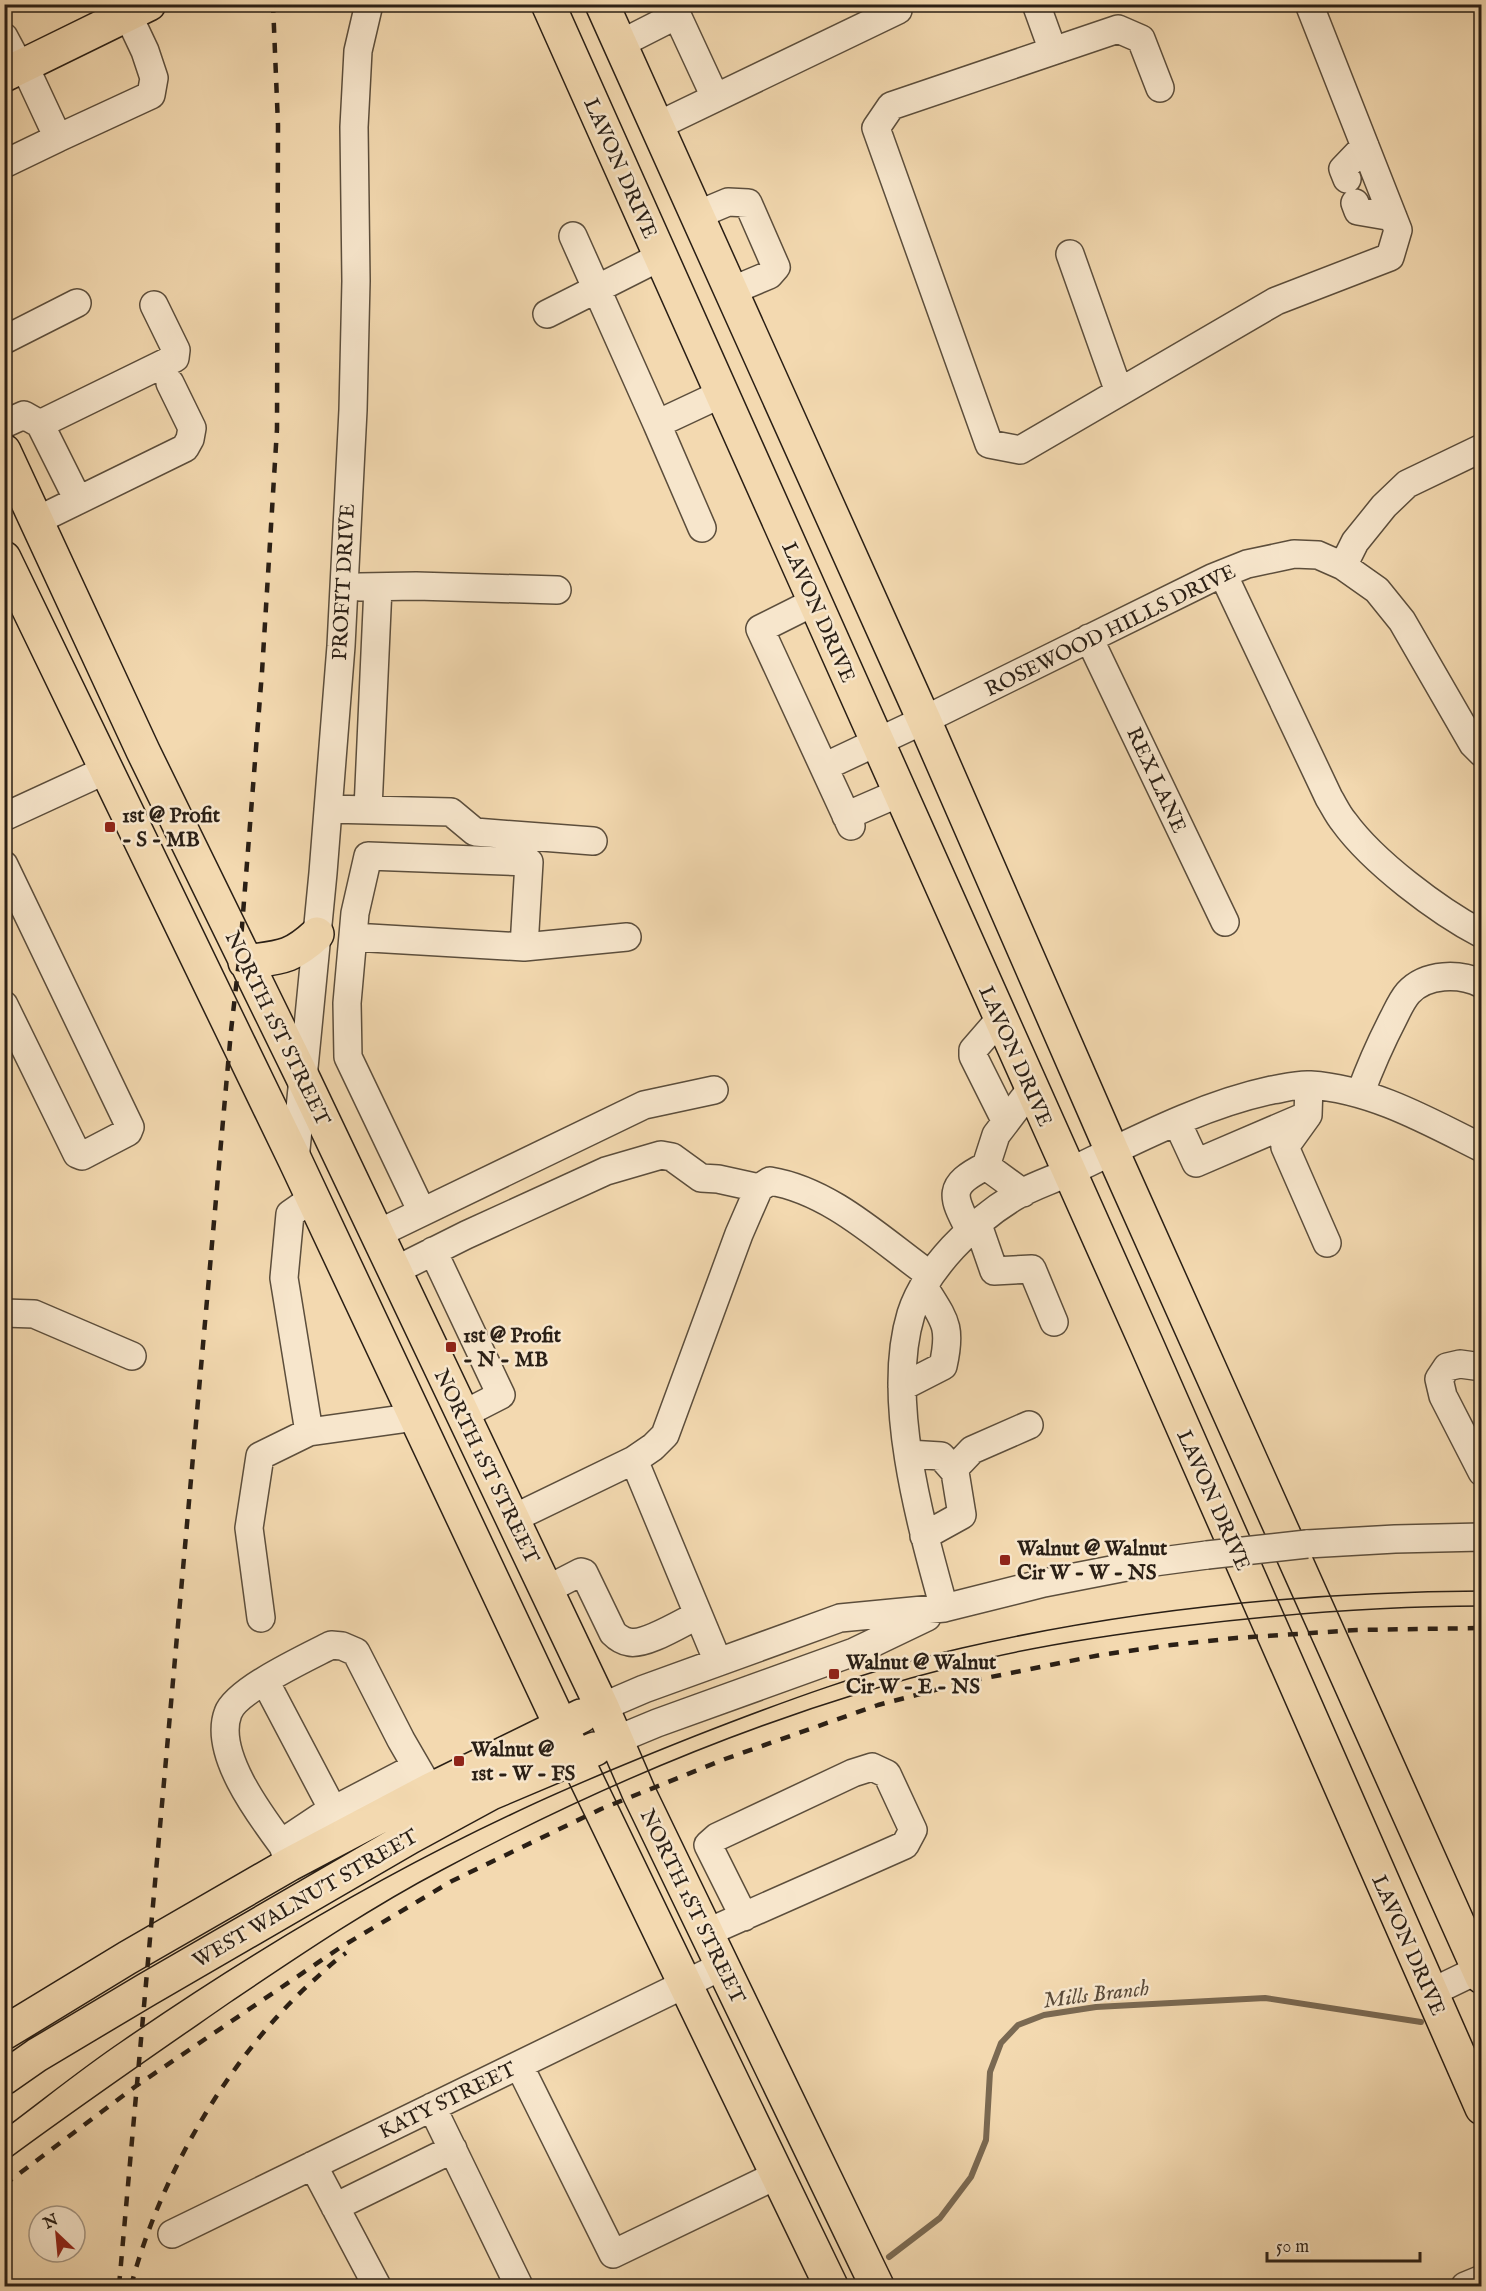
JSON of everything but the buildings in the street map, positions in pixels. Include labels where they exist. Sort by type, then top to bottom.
[{"type":"main road","name":"LAVON DRIVE","points":[[548,4],[1146,1343],[1482,2108]]},
{"type":"main road","points":[[602,4],[924,720],[1112,1151],[1480,1972]]},
{"type":"main road","points":[[16,69],[138,10]]},
{"type":"main road","name":"NORTH 1ST STREET","points":[[4,451],[38,520],[143,752],[303,1078],[602,1707],[639,1793],[877,2286]]},
{"type":"main road","name":"NORTH 1ST STREET","points":[[4,558],[295,1160],[576,1758],[831,2286]]},
{"type":"main road","points":[[106,770],[143,752]]},
{"type":"main road","points":[[245,962],[283,956],[300,950],[317,934]]},
{"type":"main road","name":"WEST WALNUT STREET","points":[[4,2033],[127,1958],[286,1855],[423,1779],[602,1707]]},
{"type":"main road","name":"WEST WALNUT STREET","points":[[4,2078],[37,2055],[126,2002],[410,1837],[491,1794],[616,1740]]},
{"type":"main road","points":[[286,1855],[309,1895]]},
{"type":"street","name":"PROFIT DRIVE","points":[[295,1160],[328,809],[344,587],[356,281],[355,116],[358,51],[369,4]]},
{"type":"street","points":[[657,126],[898,10],[898,4]]},
{"type":"street","points":[[1036,4],[1053,51]]},
{"type":"street","points":[[1160,88],[1141,39],[1118,29],[891,106],[876,128],[989,444],[1020,450],[1276,301],[1390,257],[1398,230],[1309,4]]},
{"type":"street","points":[[4,164],[151,95],[154,78],[138,10]]},
{"type":"street","points":[[620,44],[688,10],[715,97]]},
{"type":"street","points":[[4,37],[16,69],[58,138]]},
{"type":"street","points":[[1365,146],[1343,169],[1358,211],[1393,217]]},
{"type":"street","points":[[697,215],[728,202],[739,201],[748,203],[753,213],[776,267],[769,275],[731,291]]},
{"type":"street","points":[[573,236],[702,528]]},
{"type":"street","points":[[1070,254],[1119,392]]},
{"type":"street","points":[[547,314],[660,257]]},
{"type":"street","points":[[4,340],[77,303]]},
{"type":"street","points":[[40,424],[175,358],[177,350],[154,305]]},
{"type":"street","points":[[38,520],[185,448],[192,428],[170,383]]},
{"type":"street","points":[[657,424],[721,394]]},
{"type":"street","points":[[4,424],[24,415],[40,424],[78,500]]},
{"type":"street","points":[[1343,566],[1355,542],[1384,506],[1407,484],[1482,448]]},
{"type":"street","name":"ROSEWOOD HILLS DRIVE","points":[[824,767],[1223,574],[1247,564],[1294,554],[1318,555],[1343,566],[1377,590],[1402,621],[1436,684],[1473,744],[1482,753]]},
{"type":"street","points":[[1223,574],[1329,798],[1344,823],[1380,860],[1431,902],[1482,934]]},
{"type":"street","points":[[344,587],[416,586],[557,590]]},
{"type":"street","points":[[368,809],[378,587]]},
{"type":"street","points":[[814,602],[760,629],[849,821],[899,793]]},
{"type":"street","name":"REX LANE","points":[[1089,638],[1225,922]]},
{"type":"street","points":[[4,817],[106,770]]},
{"type":"street","points":[[328,809],[451,812],[475,832],[593,841]]},
{"type":"street","points":[[422,1212],[348,1057],[347,1003],[350,964],[354,925],[368,856],[529,862],[524,947]]},
{"type":"street","points":[[4,865],[130,1127],[128,1132],[82,1156],[77,1154],[4,1005]]},
{"type":"street","points":[[317,934],[354,925],[524,947],[627,937]]},
{"type":"street","points":[[317,934],[350,964]]},
{"type":"street","points":[[1360,1094],[1385,1034],[1406,994],[1414,988],[1443,976],[1471,978],[1482,984]]},
{"type":"street","points":[[1000,1019],[973,1050],[973,1056],[1006,1122]]},
{"type":"street","points":[[1309,1085],[1308,1115],[1285,1147],[1327,1243]]},
{"type":"street","points":[[944,1608],[924,1536],[908,1454],[902,1387],[904,1352],[911,1314],[927,1281],[961,1238],[1015,1197],[1177,1122],[1243,1096],[1309,1085],[1360,1094],[1423,1119],[1482,1148]]},
{"type":"street","points":[[1031,1089],[996,1135],[986,1166],[966,1176],[955,1193],[955,1203],[974,1228],[994,1271],[1032,1269],[1054,1322]]},
{"type":"street","points":[[377,1234],[644,1105],[714,1090]]},
{"type":"street","points":[[1177,1122],[1196,1162],[1308,1115]]},
{"type":"street","points":[[394,1271],[606,1171],[661,1155],[672,1157],[701,1178],[718,1179],[759,1188]]},
{"type":"street","points":[[986,1166],[1023,1193]]},
{"type":"street","points":[[513,1519],[634,1460],[654,1447],[665,1435],[739,1234],[759,1188],[770,1182],[788,1185],[835,1206],[927,1281],[945,1320],[948,1344],[943,1366],[902,1387]]},
{"type":"street","points":[[309,1432],[284,1278],[290,1214],[313,1198]]},
{"type":"street","points":[[433,1251],[501,1395],[462,1415]]},
{"type":"street","points":[[4,1312],[34,1314],[132,1356]]},
{"type":"street","points":[[1482,1367],[1460,1364],[1447,1367],[1439,1379],[1443,1396],[1482,1472]]},
{"type":"street","points":[[261,1618],[249,1528],[260,1456],[309,1432],[416,1417]]},
{"type":"street","points":[[953,1470],[972,1450],[1029,1425]]},
{"type":"street","points":[[908,1454],[941,1456],[953,1470],[961,1500],[962,1515],[924,1536]]},
{"type":"street","points":[[634,1460],[718,1662]]},
{"type":"street","points":[[602,1707],[644,1689],[840,1618],[944,1608],[1044,1583],[1147,1563],[1207,1555],[1307,1544],[1482,1537]]},
{"type":"street","points":[[546,1590],[580,1572],[584,1573],[613,1633],[619,1639],[630,1643],[642,1642],[698,1615]]},
{"type":"street","points":[[616,1740],[854,1652],[944,1608]]},
{"type":"street","points":[[331,1645],[342,1646],[356,1652],[423,1779],[333,1810],[286,1840],[286,1855],[236,1776],[225,1739],[228,1712],[249,1690],[331,1645]]},
{"type":"street","points":[[265,1681],[333,1810]]},
{"type":"street","points":[[706,1933],[744,1917],[905,1845],[913,1830],[887,1774],[872,1767],[853,1773],[717,1838],[708,1845],[744,1917]]},
{"type":"street","name":"KATY STREET","points":[[172,2234],[722,1966]]},
{"type":"street","points":[[1430,1993],[1480,1972]]},
{"type":"street","points":[[519,2065],[613,2254],[777,2175]]},
{"type":"street","points":[[432,2107],[519,2286]]},
{"type":"street","points":[[335,2207],[453,2150]]},
{"type":"street","points":[[313,2165],[377,2286]]},
{"type":"street","points":[[1465,2286],[1482,2279]]},
{"type":"waterway","name":"Mills Branch","points":[[889,2257],[940,2218],[971,2177],[986,2140],[990,2072],[1001,2043],[1018,2025],[1044,2015],[1096,2007],[1265,1998],[1421,2022]]},
{"type":"tram line","points":[[4,2129],[106,2052],[167,2010],[262,1950],[409,1866],[578,1784],[695,1736],[794,1699],[928,1656],[1026,1634],[1090,1623],[1220,1605],[1286,1599],[1482,1591]]},
{"type":"tram line","points":[[4,2162],[229,2003],[334,1933],[414,1885],[566,1808],[630,1779],[760,1727],[893,1683],[987,1658],[1071,1642],[1127,1633],[1294,1614],[1407,1607],[1482,1606]]},
{"type":"railway","points":[[119,2286],[231,1031],[240,952],[262,672],[277,429],[278,125],[273,4]]},
{"type":"railway","points":[[4,2185],[136,2086],[245,2012],[341,1947],[452,1881],[601,1809],[725,1759],[878,1705],[966,1682],[1100,1655],[1236,1638],[1357,1630],[1482,1628]]},
{"type":"railway","points":[[131,2286],[160,2202],[201,2120],[226,2081],[283,2010],[346,1953]]},
{"type":"place","name":"1st @ Profit - S - MB","points":[[110,827]]},
{"type":"place","name":"1st @ Profit - N - MB","points":[[451,1347]]},
{"type":"place","name":"Walnut @ Walnut Cir W - W - NS","points":[[1005,1560]]},
{"type":"place","name":"Walnut @ Walnut Cir W - E - NS","points":[[834,1674]]},
{"type":"place","name":"Walnut @ 1st - W - FS","points":[[459,1761]]}]
